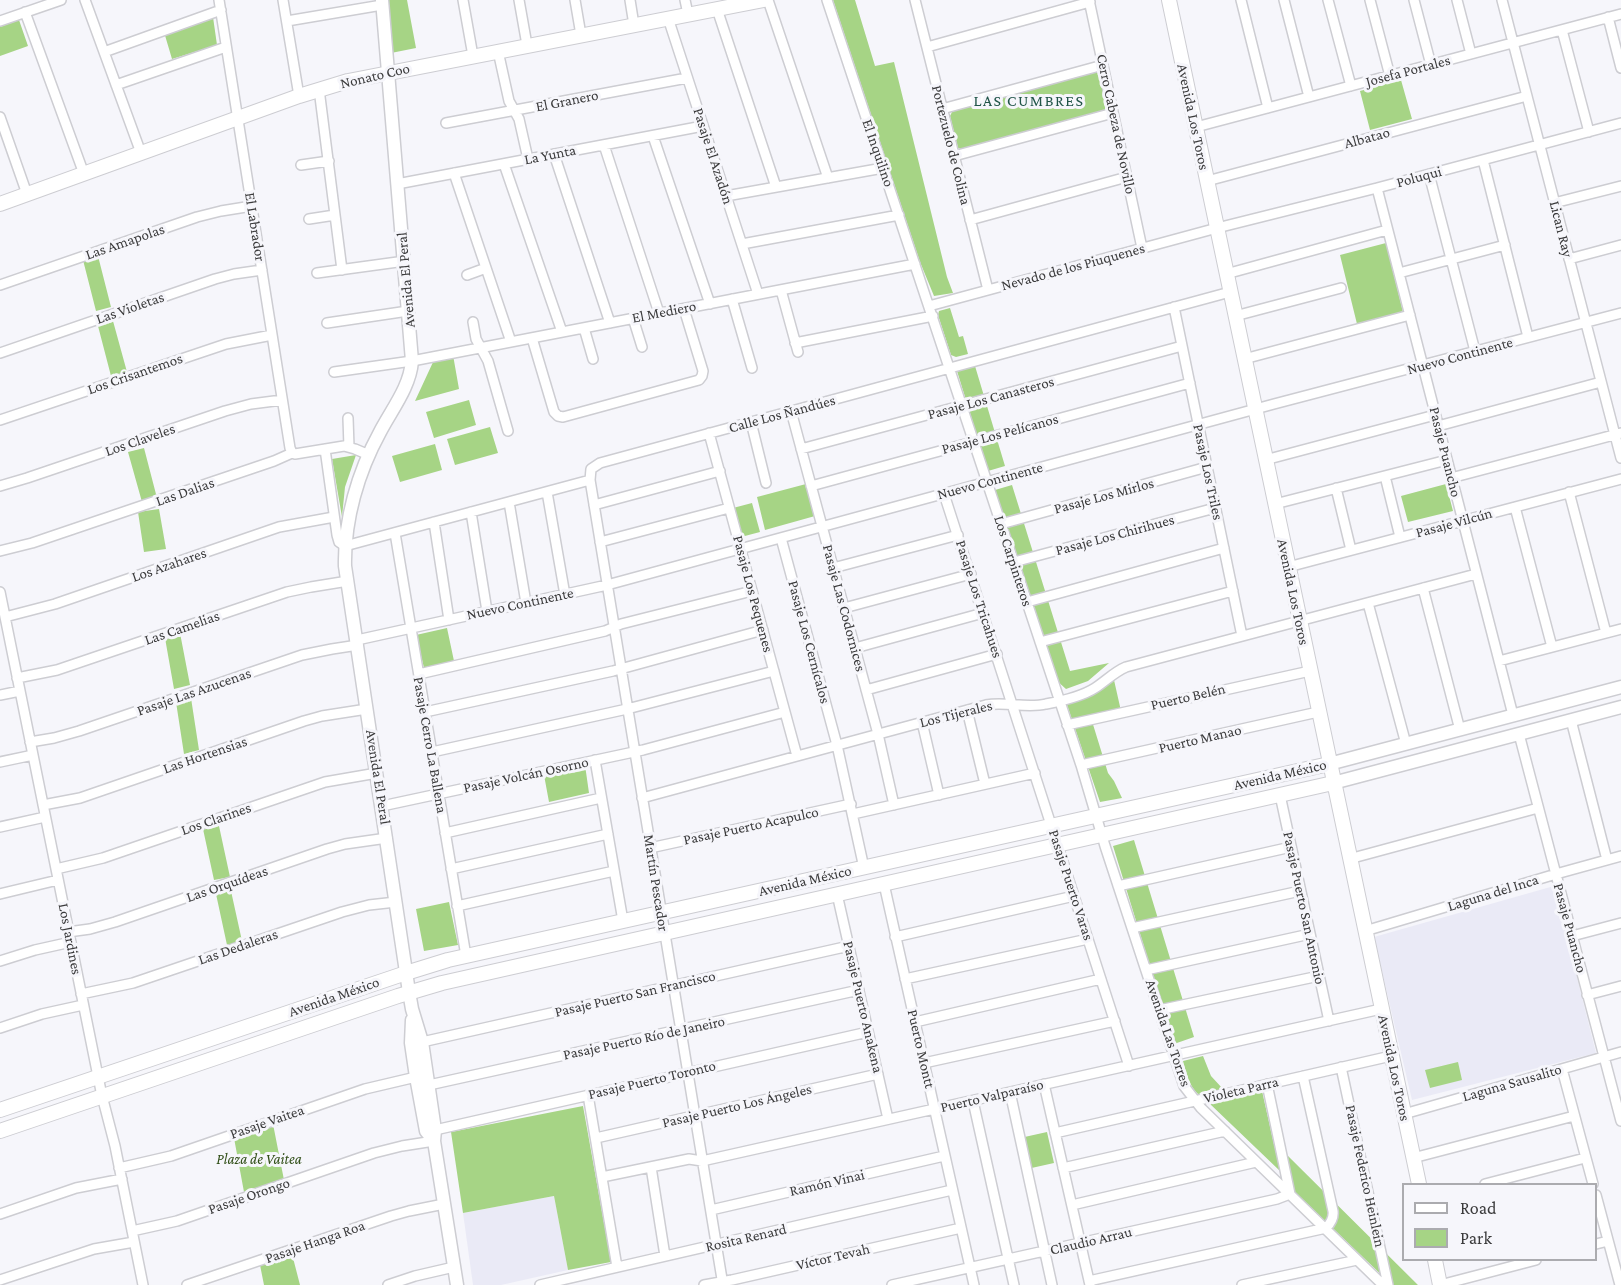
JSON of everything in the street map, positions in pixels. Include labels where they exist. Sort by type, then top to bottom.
[{"type":"main road","name":"Nonato Coo","points":[[0,204],[299,96],[348,81],[766,0]]},
{"type":"main road","name":"Avenida Los Toros","points":[[1169,0],[1419,1183]]},
{"type":"main road","name":"Avenida México","points":[[0,1110],[406,973],[466,956],[1329,764]]},
{"type":"main road","name":"Avenida México","points":[[0,1131],[409,992],[1333,783]]},
{"type":"main road","points":[[1435,1261],[1440,1285]]},
{"type":"street","points":[[0,21],[61,0]]},
{"type":"street","points":[[85,0],[141,153]]},
{"type":"street","points":[[284,0],[299,96]]},
{"type":"street","points":[[463,0],[473,56]]},
{"type":"street","points":[[519,0],[528,45]]},
{"type":"street","points":[[575,0],[581,35]]},
{"type":"street","points":[[630,0],[634,25]]},
{"type":"street","points":[[685,0],[688,15]]},
{"type":"street","points":[[766,0],[828,178]]},
{"type":"street","name":"El Inquilino","points":[[827,0],[929,306]]},
{"type":"street","name":"Portezuelo de Colina","points":[[915,0],[988,290]]},
{"type":"street","points":[[1241,0],[1268,108]]},
{"type":"street","points":[[1284,0],[1309,97]]},
{"type":"street","points":[[1328,0],[1351,86]]},
{"type":"street","points":[[1370,0],[1389,76]]},
{"type":"street","points":[[1414,0],[1431,65]]},
{"type":"street","points":[[1457,0],[1471,54]]},
{"type":"street","name":"Lican Ray","points":[[1502,0],[1601,382],[1618,434],[1621,458]]},
{"type":"street","points":[[927,47],[1090,1]]},
{"type":"street","name":"Cerro Cabeza de Novillo","points":[[1090,1],[1142,248]]},
{"type":"street","points":[[287,21],[382,2]]},
{"type":"street","name":"Avenida El Peral","points":[[382,2],[412,361],[408,381],[369,455],[354,499],[345,546],[345,566],[409,992],[422,1042],[429,1085],[457,1285]]},
{"type":"street","points":[[104,52],[220,5]]},
{"type":"street","name":"El Labrador","points":[[220,5],[292,453]]},
{"type":"street","points":[[717,9],[776,187]]},
{"type":"street","points":[[25,12],[84,174]]},
{"type":"street","name":"Josefa Portales","points":[[1196,128],[1621,14]]},
{"type":"street","points":[[1608,17],[1621,68]]},
{"type":"street","name":"Pasaje El Azadón","points":[[668,18],[758,294]]},
{"type":"street","points":[[1563,30],[1589,132]]},
{"type":"street","points":[[116,86],[226,47]]},
{"type":"street","points":[[498,51],[509,101],[519,119],[528,159]]},
{"type":"street","points":[[942,109],[1103,65]]},
{"type":"street","name":"El Granero","points":[[446,123],[687,78]]},
{"type":"street","points":[[319,89],[342,270]]},
{"type":"street","name":"Albatao","points":[[1207,181],[1527,96]]},
{"type":"street","points":[[954,156],[1113,113]]},
{"type":"street","points":[[0,117],[27,194]]},
{"type":"street","name":"Poluqui","points":[[1217,228],[1621,123]]},
{"type":"street","name":"La Yunta","points":[[398,184],[703,126]]},
{"type":"street","points":[[653,136],[710,304]]},
{"type":"street","points":[[604,145],[659,313]]},
{"type":"street","points":[[554,154],[610,323]]},
{"type":"street","points":[[1484,160],[1528,338]]},
{"type":"street","points":[[301,165],[328,161]]},
{"type":"street","points":[[504,164],[562,332]]},
{"type":"street","points":[[726,196],[884,168]]},
{"type":"street","points":[[454,173],[511,342]]},
{"type":"street","points":[[1430,174],[1475,351]]},
{"type":"street","points":[[970,220],[1127,177]]},
{"type":"street","points":[[1554,203],[1621,186]]},
{"type":"street","name":"Pasaje Puancho","points":[[1377,188],[1513,715]]},
{"type":"street","name":"Las Amapolas","points":[[0,285],[197,217],[252,206]]},
{"type":"street","points":[[309,219],[335,215]]},
{"type":"street","points":[[742,244],[899,215]]},
{"type":"street","name":"Nevado de los Piuquenes","points":[[929,306],[1217,228]]},
{"type":"street","points":[[1226,274],[1387,230]]},
{"type":"street","points":[[1399,273],[1505,245]]},
{"type":"street","points":[[1569,259],[1621,245]]},
{"type":"street","points":[[317,273],[405,261]]},
{"type":"street","name":"El Mediero","points":[[334,372],[412,361],[915,264]]},
{"type":"street","points":[[467,275],[486,268]]},
{"type":"street","name":"Las Violetas","points":[[0,353],[215,279],[262,270]]},
{"type":"street","points":[[1235,316],[1341,288]]},
{"type":"street","points":[[781,290],[797,347],[933,316]]},
{"type":"street","name":"Calle Los Ñandúes","points":[[590,480],[590,473],[597,464],[1230,292]]},
{"type":"street","points":[[732,299],[752,368]]},
{"type":"street","name":"Los Carpinteros","points":[[929,306],[1097,816]]},
{"type":"street","name":"Pasaje Los Triles","points":[[1174,308],[1242,636]]},
{"type":"street","points":[[532,338],[554,412],[558,417],[563,417],[696,381],[702,376],[703,371],[684,309]]},
{"type":"street","points":[[327,323],[408,311]]},
{"type":"street","name":"Nuevo Continente","points":[[357,643],[411,628],[607,585],[1621,313]]},
{"type":"street","points":[[1244,359],[1410,315]]},
{"type":"street","points":[[633,318],[642,347]]},
{"type":"street","points":[[473,322],[476,339],[488,361],[508,431]]},
{"type":"street","points":[[584,328],[593,359]]},
{"type":"street","name":"Los Crisantemos","points":[[0,420],[225,344],[272,335]]},
{"type":"street","name":"Pasaje Los Canasteros","points":[[801,449],[1182,346]]},
{"type":"street","points":[[1438,426],[1601,382]]},
{"type":"street","name":"Pasaje Los Pelícanos","points":[[811,486],[1190,383]]},
{"type":"street","name":"Los Claveles","points":[[0,486],[225,411],[251,404],[282,400]]},
{"type":"street","name":"Pasaje Las Codornices","points":[[791,411],[878,734],[894,805]]},
{"type":"street","points":[[1265,460],[1436,415]]},
{"type":"street","points":[[348,418],[350,447]]},
{"type":"street","points":[[751,422],[766,483]]},
{"type":"street","name":"Pasaje Los Pequenes","points":[[709,433],[797,756]]},
{"type":"street","points":[[1452,478],[1618,434]]},
{"type":"street","name":"Las Dalias","points":[[1,551],[32,543],[218,481],[292,453],[338,446],[350,447],[369,455]]},
{"type":"street","name":"Avenida El Peral","points":[[325,449],[337,538],[345,546]]},
{"type":"street","points":[[1275,504],[1447,460]]},
{"type":"street","name":"Pasaje Los Mirlos","points":[[1001,524],[1207,467]]},
{"type":"street","points":[[594,505],[720,471]]},
{"type":"street","points":[[1385,476],[1400,537]]},
{"type":"street","name":"Pasaje Vilcún","points":[[1288,567],[1621,479]]},
{"type":"street","points":[[345,546],[590,480]]},
{"type":"street","name":"Martín Pescador","points":[[590,480],[723,1283]]},
{"type":"street","points":[[1336,488],[1351,550]]},
{"type":"street","points":[[547,492],[565,595]]},
{"type":"street","points":[[1569,492],[1606,633]]},
{"type":"street","name":"Pasaje Los Tricahues","points":[[944,494],[1013,705]]},
{"type":"street","points":[[510,502],[526,603]]},
{"type":"street","points":[[1515,507],[1552,647]]},
{"type":"street","points":[[600,542],[729,508]]},
{"type":"street","name":"Pasaje Los Chirihues","points":[[1014,562],[1215,508]]},
{"type":"street","points":[[471,512],[487,612]]},
{"type":"street","name":"Los Azahares","points":[[5,617],[41,608],[279,527],[334,517]]},
{"type":"street","points":[[434,522],[449,620]]},
{"type":"street","name":"Pasaje Cerro La Ballena","points":[[395,533],[466,956]]},
{"type":"street","points":[[833,568],[958,535]]},
{"type":"street","name":"Pasaje Los Cernícalos","points":[[781,538],[837,745]]},
{"type":"street","points":[[1027,602],[1224,548]]},
{"type":"street","points":[[844,608],[971,574]]},
{"type":"street","name":"Los Tijerales","points":[[642,798],[967,710],[993,704],[1037,706],[1060,701],[1090,691],[1113,673],[1126,667],[1476,574]]},
{"type":"street","name":"Las Camelias","points":[[17,678],[57,670],[287,592],[348,581]]},
{"type":"street","points":[[1423,588],[1460,729]]},
{"type":"street","points":[[419,674],[604,631],[752,591]]},
{"type":"street","points":[[1040,642],[1233,591]]},
{"type":"street","name":"Los Jardines","points":[[0,592],[5,617],[4,630],[20,691],[83,1005],[143,1285]]},
{"type":"street","points":[[1368,603],[1406,744]]},
{"type":"street","points":[[855,648],[983,613]]},
{"type":"street","points":[[1499,662],[1621,629]]},
{"type":"street","points":[[425,712],[621,669],[763,630]]},
{"type":"street","name":"Pasaje Las Azucenas","points":[[30,742],[73,733],[302,655],[357,643]]},
{"type":"street","points":[[866,690],[996,654]]},
{"type":"street","points":[[432,752],[627,709],[774,670]]},
{"type":"street","name":"Puerto Belén","points":[[1068,724],[1310,671]]},
{"type":"street","name":"Avenida México","points":[[1329,764],[1621,687]]},
{"type":"street","points":[[0,695],[20,691]]},
{"type":"street","name":"Pasaje Puerto Varas","points":[[1013,705],[1129,1066]]},
{"type":"street","name":"Avenida México","points":[[1333,783],[1621,707]]},
{"type":"street","name":"Las Hortensias","points":[[43,805],[86,796],[303,721],[367,709]]},
{"type":"street","points":[[967,710],[985,784]]},
{"type":"street","name":"Pasaje Volcán Osorno","points":[[382,806],[650,748],[785,712]]},
{"type":"street","name":"Puerto Manao","points":[[1081,765],[1318,712]]},
{"type":"street","points":[[1570,720],[1607,860]]},
{"type":"street","points":[[922,722],[939,795]]},
{"type":"street","name":"Pasaje Puancho","points":[[1519,734],[1587,995],[1618,1102],[1621,1121]]},
{"type":"street","points":[[837,745],[864,868]]},
{"type":"street","points":[[0,762],[33,755]]},
{"type":"street","points":[[595,760],[623,921]]},
{"type":"street","name":"Los Clarines","points":[[56,869],[102,858],[325,782],[377,773]]},
{"type":"street","name":"Pasaje Puerto Acapulco","points":[[650,848],[852,809],[894,805],[1035,773]]},
{"type":"street","name":"Pasaje Puerto San Antonio","points":[[1280,795],[1329,1021]]},
{"type":"street","points":[[445,834],[601,798]]},
{"type":"street","points":[[1349,859],[1538,808]]},
{"type":"street","name":"Avenida Las Torres","points":[[1097,816],[1184,1086],[1194,1101],[1383,1285]]},
{"type":"street","points":[[0,827],[45,818]]},
{"type":"street","points":[[451,869],[608,834]]},
{"type":"street","name":"Las Orquídeas","points":[[68,932],[115,922],[327,849],[387,838]]},
{"type":"street","points":[[1118,886],[1291,847]]},
{"type":"street","name":"Laguna del Inca","points":[[1365,931],[1621,856]]},
{"type":"street","points":[[457,906],[614,872]]},
{"type":"street","points":[[0,894],[58,880]]},
{"type":"street","name":"Puerto Montt","points":[[884,884],[974,1285]]},
{"type":"street","points":[[1132,928],[1300,891]]},
{"type":"street","name":"Pasaje Puerto Anakena","points":[[837,894],[888,1119]]},
{"type":"street","points":[[896,937],[1074,896]]},
{"type":"street","name":"Las Dedaleras","points":[[81,994],[133,983],[342,912],[369,905],[396,902]]},
{"type":"street","points":[[1572,936],[1621,923]]},
{"type":"street","points":[[1146,970],[1310,934]]},
{"type":"street","points":[[905,979],[1088,939]]},
{"type":"street","points":[[0,962],[28,952],[71,942]]},
{"type":"street","name":"Pasaje Puerto San Francisco","points":[[422,1042],[849,946]]},
{"type":"street","points":[[1159,1010],[1319,976]]},
{"type":"street","points":[[915,1022],[1101,979]]},
{"type":"street","points":[[1587,995],[1621,986]]},
{"type":"street","name":"Pasaje Puerto Río de Janeiro","points":[[429,1085],[859,990]]},
{"type":"street","points":[[0,1028],[42,1014],[83,1005]]},
{"type":"street","name":"Avenida El Peral","points":[[412,1009],[411,1042],[416,1077],[426,1131],[435,1135]]},
{"type":"street","name":"Puerto Valparaíso","points":[[602,1177],[689,1159],[702,1161],[1382,1009]]},
{"type":"street","points":[[924,1063],[1115,1021]]},
{"type":"street","name":"Pasaje Puerto Toronto","points":[[435,1135],[588,1095],[868,1032]]},
{"type":"street","name":"Laguna Sausalito","points":[[1404,1114],[1621,1052]]},
{"type":"street","name":"Violeta Parra","points":[[1055,1133],[1391,1056]]},
{"type":"street","name":"Pasaje Federico Heinlein","points":[[1341,1067],[1388,1285]]},
{"type":"street","points":[[1562,1069],[1592,1183]]},
{"type":"street","name":"Pasaje Puerto Los Ángeles","points":[[596,1138],[878,1074]]},
{"type":"street","points":[[1044,1084],[1089,1283],[1326,1228],[1332,1220],[1334,1211],[1304,1076]]},
{"type":"street","name":"Pasaje Vaitea","points":[[119,1168],[171,1156],[364,1089],[416,1077]]},
{"type":"street","points":[[1267,1084],[1290,1194]]},
{"type":"street","points":[[1010,1092],[1052,1285]]},
{"type":"street","points":[[588,1095],[617,1267]]},
{"type":"street","points":[[973,1101],[1014,1285]]},
{"type":"street","points":[[1413,1158],[1574,1116]]},
{"type":"street","points":[[1063,1168],[1225,1131]]},
{"type":"street","name":"Pasaje Orongo","points":[[132,1231],[177,1221],[374,1153],[435,1135]]},
{"type":"street","name":"Ramón Vinai","points":[[711,1210],[944,1156]]},
{"type":"street","points":[[1492,1183],[1586,1158]]},
{"type":"street","points":[[1072,1205],[1256,1162]]},
{"type":"street","points":[[651,1167],[666,1256]]},
{"type":"street","points":[[0,1214],[76,1188],[122,1179]]},
{"type":"street","name":"Rosita Renard","points":[[540,1285],[952,1190]]},
{"type":"street","name":"Claudio Arrau","points":[[892,1285],[1290,1194]]},
{"type":"street","points":[[1597,1201],[1620,1285]]},
{"type":"street","name":"Pasaje Hanga Roa","points":[[187,1285],[391,1216],[444,1204]]},
{"type":"street","name":"Víctor Tevah","points":[[704,1285],[723,1283],[961,1228]]},
{"type":"street","points":[[1597,1244],[1608,1241]]},
{"type":"street","points":[[0,1280],[94,1249],[134,1242]]},
{"type":"street","points":[[1242,1285],[1357,1260]]},
{"type":"street","points":[[1440,1285],[1532,1261]]},
{"type":"street","points":[[388,1285],[454,1267]]},
{"type":"shaded area","points":[[1554,886],[1596,1053],[1412,1100],[1374,937]]},
{"type":"shaded area","points":[[554,1196],[568,1270],[501,1285],[473,1285],[463,1213]]},
{"type":"green space","points":[[388,0],[407,0],[416,48],[391,53]]},
{"type":"green space","points":[[833,0],[855,0],[875,66],[894,62],[947,277],[953,293],[934,296],[920,262]]},
{"type":"green space","points":[[213,17],[217,45],[172,59],[164,32]]},
{"type":"green space","points":[[19,20],[28,46],[0,56],[0,27]]},
{"type":"green space","name":"LAS CUMBRES","points":[[1096,71],[1100,74],[1107,108],[1105,110],[962,149],[958,148],[950,116],[953,110]]},
{"type":"green space","points":[[1401,80],[1412,119],[1370,130],[1360,91]]},
{"type":"green space","points":[[1386,243],[1403,312],[1357,324],[1340,255]]},
{"type":"green space","points":[[98,256],[111,307],[96,311],[83,260]]},
{"type":"green space","points":[[950,308],[959,337],[963,336],[968,354],[956,357],[951,355],[938,315],[939,311]]},
{"type":"green space","points":[[113,321],[127,372],[111,376],[98,326]]},
{"type":"green space","points":[[453,355],[459,389],[415,401],[434,360]]},
{"type":"green space","points":[[975,366],[1005,466],[988,471],[957,371]]},
{"type":"green space","points":[[469,400],[476,425],[434,438],[426,412]]},
{"type":"green space","points":[[490,427],[498,453],[455,465],[447,439]]},
{"type":"green space","points":[[435,444],[442,470],[400,482],[392,456]]},
{"type":"green space","points":[[144,448],[157,498],[142,502],[128,452]]},
{"type":"green space","points":[[356,455],[345,487],[342,517],[332,459]]},
{"type":"green space","points":[[806,484],[815,516],[765,530],[757,497]]},
{"type":"green space","points":[[1446,484],[1453,511],[1408,522],[1401,496]]},
{"type":"green space","points":[[1012,485],[1070,671],[1109,663],[1088,681],[1066,689],[1056,680],[995,490]]},
{"type":"green space","points":[[752,503],[760,532],[741,537],[733,508]]},
{"type":"green space","points":[[159,509],[166,549],[144,552],[138,512]]},
{"type":"green space","points":[[447,628],[454,661],[424,668],[416,635]]},
{"type":"green space","points":[[180,633],[190,685],[174,689],[165,638]]},
{"type":"green space","points":[[1114,680],[1121,711],[1091,718],[1108,773],[1122,798],[1100,802],[1067,705]]},
{"type":"green space","points":[[191,698],[199,750],[184,754],[176,702]]},
{"type":"green space","points":[[585,765],[589,793],[549,802],[544,775]]},
{"type":"green space","points":[[219,826],[230,877],[214,880],[203,829]]},
{"type":"green space","points":[[1134,840],[1194,1037],[1174,1044],[1113,846]]},
{"type":"green space","points":[[231,891],[242,941],[227,945],[216,894]]},
{"type":"green space","points":[[449,902],[458,945],[424,951],[416,909]]},
{"type":"green space","points":[[1203,1056],[1211,1076],[1223,1089],[1198,1094],[1192,1087],[1183,1061]]},
{"type":"green space","points":[[1458,1062],[1462,1080],[1430,1088],[1425,1070]]},
{"type":"green space","points":[[1259,1089],[1262,1091],[1280,1171],[1209,1103],[1211,1100]]},
{"type":"green space","points":[[583,1106],[611,1262],[568,1270],[554,1196],[463,1213],[451,1132]]},
{"type":"green space","name":"Plaza de Vaitea","points":[[273,1124],[284,1180],[244,1192],[234,1138]]},
{"type":"green space","points":[[1047,1132],[1054,1163],[1027,1169],[1020,1138]]},
{"type":"green space","points":[[1287,1155],[1418,1285],[1392,1285],[1295,1192]]},
{"type":"green space","points":[[292,1254],[300,1285],[264,1285],[260,1265]]},
{"type":"district","name":"LAS CUMBRES","points":[[1029,101]]}]
